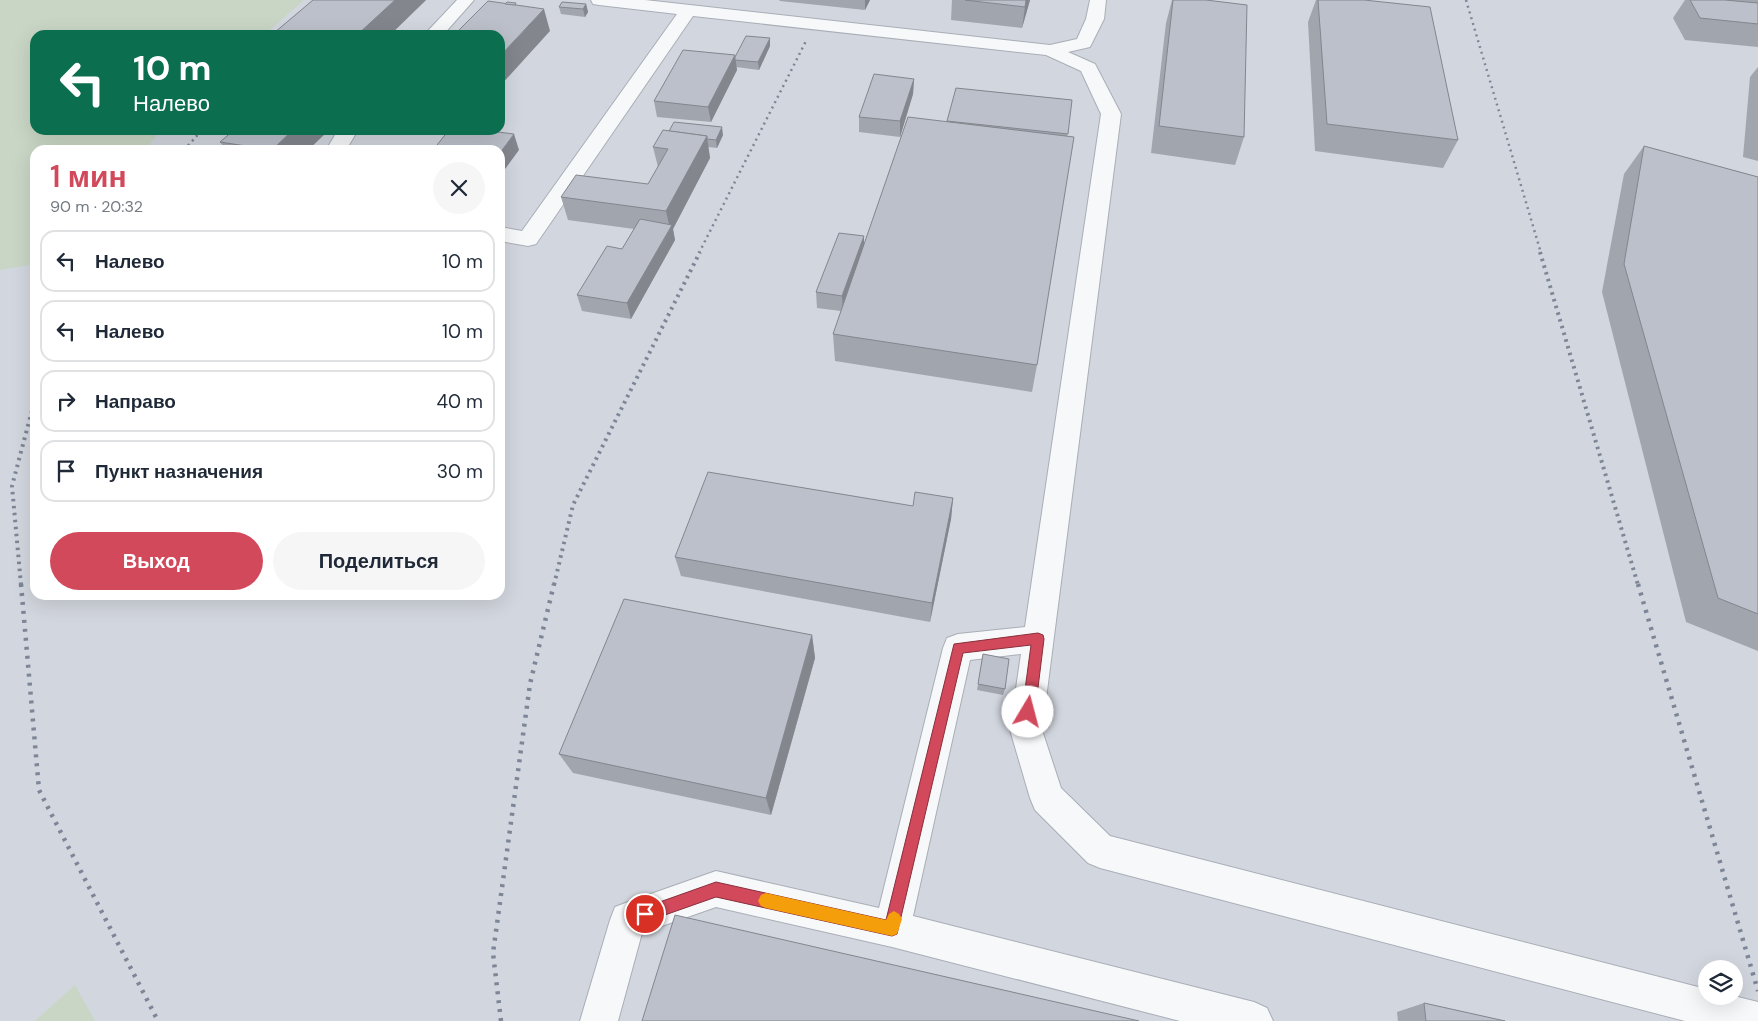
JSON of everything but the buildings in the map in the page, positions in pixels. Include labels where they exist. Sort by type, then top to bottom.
[{"type":"lane","points":[[438,30],[466,0]]},
{"type":"lane","points":[[599,0],[1050,50],[1084,43],[1095,19],[1098,0]]},
{"type":"lane","points":[[505,235],[528,239],[688,10]]},
{"type":"lane","points":[[1050,50],[1089,68],[1111,114],[1026,730],[1047,798],[1100,851],[1758,1020]]},
{"type":"lane","points":[[892,929],[958,648],[1038,639]]},
{"type":"lane","points":[[599,1021],[628,920],[716,889],[892,929],[1254,1021]]},
{"type":"shaded area","points":[[265,0],[1758,0],[1758,1021],[0,1021],[0,232],[30,206],[30,600],[505,600],[505,145],[100,145],[111,135],[505,135],[505,30],[231,30]]},
{"type":"green space","points":[[0,0],[304,0],[270,30],[30,30],[30,135],[156,135],[150,145],[30,145],[30,265],[0,270]]},
{"type":"green space","points":[[75,985],[95,1021],[35,1021]]},
{"type":"railway","points":[[1466,0],[1541,253]]},
{"type":"railway","points":[[699,253],[807,39]]},
{"type":"railway","points":[[188,145],[198,135]]},
{"type":"railway","points":[[554,585],[573,505],[700,252]]},
{"type":"railway","points":[[1540,252],[1638,585]]},
{"type":"railway","points":[[21,585],[12,486],[30,418]]},
{"type":"railway","points":[[21,584],[39,790],[158,1021]]},
{"type":"railway","points":[[501,1021],[493,953],[530,684],[554,584]]},
{"type":"railway","points":[[1638,584],[1758,991]]},
{"type":"slow traffic","points":[[766,901],[892,929],[894,919]]},
{"type":"route","points":[[645,914],[716,889],[892,929],[958,648],[1038,639],[1028,712]]}]
